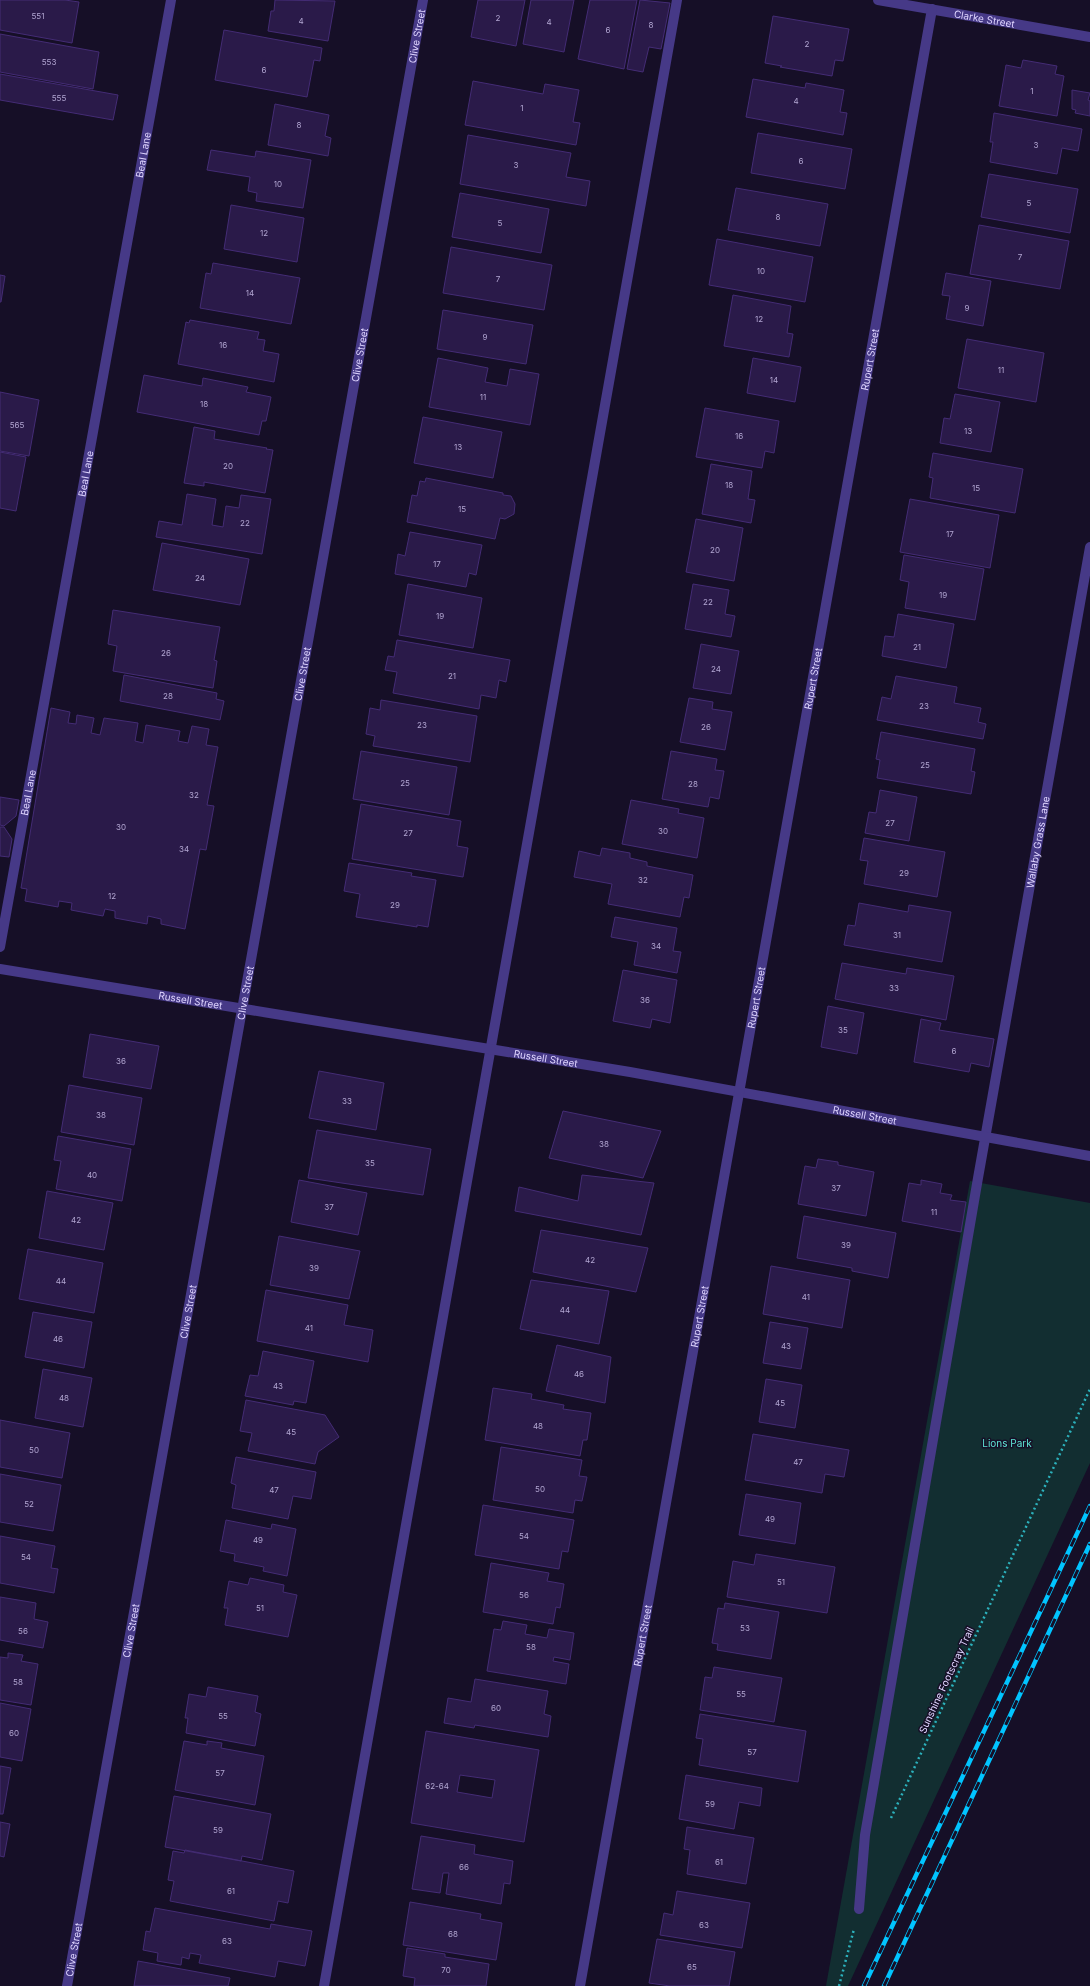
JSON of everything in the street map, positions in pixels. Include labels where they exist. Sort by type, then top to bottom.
[{"type":"street","name":"Beal Lane","points":[[0,947],[171,0]]},
{"type":"street","name":"Clive Street","points":[[67,1986],[423,0]]},
{"type":"street","points":[[324,1986],[677,0]]},
{"type":"street","name":"Clarke Street","points":[[878,0],[1090,37]]},
{"type":"street","name":"Rupert Street","points":[[580,1986],[932,9]]},
{"type":"street","name":"Wallaby Grass Lane","points":[[859,1909],[864,1835],[985,1137],[1090,547]]},
{"type":"street","name":"Russell Street","points":[[0,969],[739,1091],[1090,1156]]},
{"type":"path","name":"Sunshine Footscray Trail","points":[[889,1824],[1090,1389]]},
{"type":"path","points":[[838,1986],[859,1909]]},
{"type":"green space","name":"Lions Park","points":[[970,1181],[1090,1203],[1090,1463],[848,1986],[826,1986]]},
{"type":"building","points":[[0,0],[65,0],[79,2],[72,43],[0,30]]},
{"type":"building","points":[[275,0],[335,1],[328,41],[268,31],[271,11],[274,11]]},
{"type":"building","points":[[478,0],[525,0],[516,46],[471,37]]},
{"type":"building","points":[[531,0],[574,0],[564,52],[523,44]]},
{"type":"building","points":[[590,0],[637,0],[624,69],[578,59]]},
{"type":"building","points":[[640,0],[670,3],[661,49],[649,47],[643,72],[627,69]]},
{"type":"building","points":[[773,16],[849,29],[843,61],[835,60],[832,76],[765,63]]},
{"type":"building","points":[[224,30],[322,48],[320,61],[314,60],[307,97],[215,80]]},
{"type":"building","points":[[0,34],[99,52],[93,89],[0,72]]},
{"type":"building","points":[[1023,60],[1057,66],[1055,74],[1064,76],[1057,116],[999,106],[1006,65],[1021,68]]},
{"type":"building","points":[[0,74],[118,95],[113,120],[0,100]]},
{"type":"building","points":[[753,79],[805,88],[806,83],[844,90],[840,112],[847,113],[843,135],[746,117]]},
{"type":"building","points":[[473,81],[543,94],[545,84],[579,90],[573,122],[580,123],[576,145],[465,125]]},
{"type":"building","points":[[1072,90],[1090,93],[1088,100],[1090,101],[1090,116],[1075,113],[1076,110],[1072,109]]},
{"type":"building","points":[[275,104],[329,115],[325,136],[331,138],[328,156],[268,145]]},
{"type":"building","points":[[994,113],[1082,129],[1078,151],[1062,148],[1057,174],[990,162],[993,142],[990,142]]},
{"type":"building","points":[[758,133],[852,149],[845,189],[751,173]]},
{"type":"building","points":[[468,135],[571,153],[566,177],[590,181],[586,206],[460,184]]},
{"type":"building","points":[[211,150],[255,157],[256,151],[311,160],[303,208],[256,201],[257,193],[248,191],[250,177],[207,170]]},
{"type":"building","points":[[989,174],[1078,189],[1070,233],[981,217]]},
{"type":"building","points":[[736,188],[828,204],[820,246],[728,230]]},
{"type":"building","points":[[460,193],[549,209],[541,253],[452,237]]},
{"type":"building","points":[[231,205],[304,218],[297,262],[224,249]]},
{"type":"building","points":[[979,225],[1069,241],[1060,289],[970,274]]},
{"type":"building","points":[[717,239],[813,257],[805,302],[709,285]]},
{"type":"building","points":[[451,247],[552,265],[544,310],[443,293]]},
{"type":"building","points":[[213,263],[300,278],[291,324],[200,308],[206,273],[211,274]]},
{"type":"building","points":[[946,273],[991,281],[983,326],[946,319],[950,296],[942,295]]},
{"type":"building","points":[[0,275],[5,276],[1,302],[0,302]]},
{"type":"building","points":[[733,295],[791,306],[787,333],[793,334],[789,357],[724,346]]},
{"type":"building","points":[[443,310],[533,325],[526,364],[437,349]]},
{"type":"building","points":[[190,320],[259,332],[257,339],[265,340],[263,351],[279,354],[274,382],[178,364],[186,322],[189,323]]},
{"type":"building","points":[[967,339],[1044,353],[1036,402],[958,388]]},
{"type":"building","points":[[438,358],[488,368],[485,382],[507,386],[510,369],[539,374],[530,425],[429,407]]},
{"type":"building","points":[[753,358],[801,367],[795,402],[747,393]]},
{"type":"building","points":[[144,375],[202,386],[203,378],[248,387],[246,392],[271,397],[266,421],[262,421],[259,435],[137,412]]},
{"type":"building","points":[[0,392],[39,400],[29,456],[0,451]]},
{"type":"building","points":[[955,394],[1000,402],[991,452],[940,443],[944,418],[950,419]]},
{"type":"building","points":[[705,408],[779,421],[774,453],[765,451],[762,468],[696,457]]},
{"type":"building","points":[[423,417],[502,432],[493,478],[414,463]]},
{"type":"building","points":[[194,427],[215,431],[214,439],[273,450],[265,493],[204,482],[204,486],[184,483]]},
{"type":"building","points":[[0,452],[26,457],[16,511],[0,508]]},
{"type":"building","points":[[933,453],[1023,469],[1015,513],[930,498],[933,478],[929,477]]},
{"type":"building","points":[[711,464],[752,471],[748,499],[755,500],[751,523],[702,514]]},
{"type":"building","points":[[426,478],[503,493],[503,495],[511,496],[515,504],[514,514],[505,519],[500,518],[495,539],[407,522],[412,495],[417,496],[420,481],[425,482]]},
{"type":"building","points":[[187,494],[216,499],[212,525],[223,527],[226,506],[239,508],[241,495],[271,499],[262,554],[156,537],[159,521],[182,525]]},
{"type":"building","points":[[910,499],[999,515],[990,568],[900,552]]},
{"type":"building","points":[[696,519],[743,528],[734,581],[686,572]]},
{"type":"building","points":[[410,532],[482,545],[476,575],[469,573],[466,587],[395,574],[398,554],[405,556]]},
{"type":"building","points":[[162,543],[249,559],[240,605],[153,590]]},
{"type":"building","points":[[904,555],[984,569],[975,620],[905,608],[909,582],[900,580]]},
{"type":"building","points":[[408,584],[482,598],[473,648],[399,635]]},
{"type":"building","points":[[693,584],[729,590],[725,614],[735,616],[731,637],[685,629]]},
{"type":"building","points":[[113,610],[220,627],[214,660],[217,661],[213,688],[113,671],[117,646],[108,644]]},
{"type":"building","points":[[898,614],[954,624],[946,668],[882,656],[885,636],[894,637]]},
{"type":"building","points":[[397,640],[510,660],[506,682],[499,680],[496,698],[481,695],[479,709],[393,693],[397,672],[385,670],[388,656],[394,657]]},
{"type":"building","points":[[701,644],[739,651],[731,694],[693,688]]},
{"type":"building","points":[[124,675],[217,693],[216,699],[224,701],[220,720],[120,701]]},
{"type":"building","points":[[896,676],[957,687],[954,703],[981,708],[978,722],[986,724],[983,739],[877,720],[882,697],[891,699]]},
{"type":"building","points":[[689,698],[713,702],[712,709],[732,712],[725,750],[680,742]]},
{"type":"building","points":[[381,700],[477,716],[470,762],[373,746],[375,736],[366,734],[370,708],[380,710]]},
{"type":"building","points":[[51,708],[70,712],[68,723],[76,724],[77,715],[94,718],[91,733],[100,735],[104,718],[138,723],[135,741],[143,743],[146,725],[180,731],[178,741],[188,743],[192,726],[209,729],[206,745],[218,747],[207,805],[214,806],[206,850],[200,849],[185,929],[161,924],[161,919],[148,916],[147,924],[115,918],[115,911],[105,909],[103,916],[71,910],[72,903],[59,901],[58,907],[25,901],[27,889],[21,888]]},
{"type":"building","points":[[881,732],[975,749],[971,771],[975,772],[971,794],[877,778],[880,760],[876,759]]},
{"type":"building","points":[[361,751],[457,767],[449,815],[353,799]]},
{"type":"building","points":[[671,751],[717,759],[715,770],[724,771],[719,799],[710,797],[708,807],[662,799]]},
{"type":"building","points":[[880,790],[917,797],[909,841],[865,833],[869,812],[876,813]]},
{"type":"building","points":[[0,797],[19,800],[16,816],[4,826],[0,825]]},
{"type":"building","points":[[631,800],[679,809],[678,813],[704,818],[697,858],[622,844]]},
{"type":"building","points":[[361,804],[461,821],[457,846],[468,848],[463,877],[352,859]]},
{"type":"building","points":[[0,827],[4,827],[12,839],[9,857],[0,856]]},
{"type":"building","points":[[864,838],[945,852],[937,897],[864,884],[868,861],[860,860]]},
{"type":"building","points":[[602,848],[630,853],[630,858],[647,862],[647,866],[693,875],[689,898],[684,897],[680,917],[608,904],[612,884],[574,877],[579,851],[600,856]]},
{"type":"building","points":[[349,863],[412,873],[411,876],[436,880],[428,927],[417,925],[417,927],[356,917],[360,894],[344,891]]},
{"type":"building","points":[[859,903],[908,912],[909,905],[951,912],[942,962],[844,945],[848,925],[855,926]]},
{"type":"building","points":[[615,917],[677,928],[673,951],[681,952],[677,973],[634,965],[638,942],[611,937]]},
{"type":"building","points":[[842,963],[906,974],[907,968],[954,976],[946,1020],[835,999]]},
{"type":"building","points":[[623,970],[677,980],[670,1023],[652,1019],[650,1028],[613,1021]]},
{"type":"building","points":[[828,1006],[864,1013],[857,1054],[821,1047]]},
{"type":"building","points":[[921,1019],[941,1023],[939,1030],[994,1039],[989,1067],[971,1063],[969,1072],[914,1062]]},
{"type":"building","points":[[90,1034],[159,1046],[151,1089],[83,1077]]},
{"type":"building","points":[[319,1071],[384,1083],[376,1130],[309,1118]]},
{"type":"building","points":[[69,1085],[142,1098],[134,1145],[61,1132]]},
{"type":"building","points":[[563,1111],[661,1131],[643,1178],[549,1158]]},
{"type":"building","points":[[317,1130],[431,1149],[423,1195],[308,1178]]},
{"type":"building","points":[[58,1136],[131,1149],[122,1201],[56,1189],[61,1161],[54,1160]]},
{"type":"building","points":[[818,1159],[838,1162],[838,1165],[874,1172],[866,1216],[798,1204],[805,1166],[816,1168]]},
{"type":"building","points":[[582,1175],[654,1183],[641,1235],[515,1211],[519,1187],[578,1201]]},
{"type":"building","points":[[299,1180],[367,1193],[358,1235],[291,1222]]},
{"type":"building","points":[[921,1180],[942,1184],[940,1193],[952,1195],[950,1200],[966,1202],[961,1232],[902,1221],[909,1183],[921,1185]]},
{"type":"building","points":[[47,1191],[113,1203],[104,1250],[39,1238]]},
{"type":"building","points":[[804,1216],[896,1233],[888,1278],[852,1271],[852,1268],[797,1258]]},
{"type":"building","points":[[541,1230],[648,1248],[636,1292],[533,1272]]},
{"type":"building","points":[[279,1236],[360,1251],[349,1299],[270,1285]]},
{"type":"building","points":[[28,1249],[103,1263],[94,1313],[19,1299]]},
{"type":"building","points":[[771,1266],[850,1280],[842,1328],[763,1314]]},
{"type":"building","points":[[531,1280],[609,1291],[599,1344],[520,1329]]},
{"type":"building","points":[[266,1290],[348,1305],[344,1325],[373,1330],[368,1362],[257,1341]]},
{"type":"building","points":[[33,1312],[92,1322],[84,1368],[25,1357]]},
{"type":"building","points":[[770,1322],[808,1328],[801,1369],[763,1363]]},
{"type":"building","points":[[557,1345],[611,1357],[605,1403],[546,1391]]},
{"type":"building","points":[[263,1351],[314,1361],[306,1403],[294,1401],[293,1405],[245,1396],[250,1375],[258,1376]]},
{"type":"building","points":[[43,1369],[92,1378],[83,1427],[35,1418]]},
{"type":"building","points":[[766,1379],[802,1385],[795,1428],[759,1422]]},
{"type":"building","points":[[493,1388],[532,1394],[531,1399],[564,1405],[563,1409],[591,1413],[587,1440],[583,1440],[580,1456],[485,1440]]},
{"type":"building","points":[[246,1400],[325,1415],[339,1437],[318,1452],[315,1464],[248,1451],[252,1433],[240,1431]]},
{"type":"building","points":[[0,1420],[70,1433],[62,1478],[0,1467]]},
{"type":"building","points":[[753,1434],[849,1450],[844,1477],[825,1474],[822,1493],[745,1480]]},
{"type":"building","points":[[501,1447],[582,1460],[579,1476],[587,1477],[582,1501],[575,1500],[573,1513],[493,1500]]},
{"type":"building","points":[[236,1457],[316,1472],[311,1499],[293,1496],[288,1519],[232,1508],[236,1485],[231,1483]]},
{"type":"building","points":[[0,1474],[61,1485],[53,1531],[0,1522]]},
{"type":"building","points":[[746,1494],[801,1503],[795,1544],[739,1535]]},
{"type":"building","points":[[483,1505],[574,1520],[568,1552],[562,1551],[559,1569],[475,1555]]},
{"type":"building","points":[[226,1520],[271,1529],[272,1524],[296,1529],[287,1576],[263,1571],[264,1567],[234,1561],[235,1554],[220,1551]]},
{"type":"building","points":[[0,1536],[55,1546],[51,1568],[58,1569],[54,1593],[0,1583]]},
{"type":"building","points":[[756,1554],[835,1567],[827,1613],[727,1597],[733,1561],[754,1565]]},
{"type":"building","points":[[491,1563],[549,1573],[547,1581],[564,1584],[560,1608],[556,1607],[553,1624],[483,1612]]},
{"type":"building","points":[[250,1578],[284,1585],[283,1592],[297,1595],[288,1637],[225,1625],[228,1608],[224,1608],[229,1581],[248,1585]]},
{"type":"building","points":[[0,1597],[36,1603],[34,1619],[48,1622],[43,1648],[0,1640]]},
{"type":"building","points":[[725,1603],[779,1612],[771,1659],[717,1650],[718,1644],[712,1643],[718,1608],[724,1609]]},
{"type":"building","points":[[503,1621],[527,1625],[525,1634],[547,1638],[549,1629],[574,1633],[570,1660],[554,1657],[553,1661],[569,1664],[566,1684],[487,1671],[494,1629],[501,1630]]},
{"type":"building","points":[[8,1653],[23,1655],[21,1661],[38,1664],[31,1705],[0,1700],[0,1657],[8,1658]]},
{"type":"building","points":[[714,1667],[782,1678],[774,1722],[700,1710],[705,1677],[712,1678]]},
{"type":"building","points":[[475,1679],[548,1691],[544,1714],[551,1716],[548,1737],[475,1725],[474,1728],[444,1723],[448,1698],[471,1702]]},
{"type":"building","points":[[208,1687],[258,1696],[255,1712],[261,1714],[255,1746],[186,1733],[188,1718],[185,1718],[189,1694],[206,1697]]},
{"type":"building","points":[[0,1703],[31,1709],[22,1761],[0,1757]]},
{"type":"building","points":[[700,1714],[806,1731],[798,1782],[699,1765],[703,1739],[696,1738]]},
{"type":"building","points":[[426,1731],[539,1750],[524,1842],[411,1823]],"holes":[[[460,1775],[495,1780],[492,1798],[457,1792]]]},
{"type":"building","points":[[184,1741],[207,1745],[207,1741],[222,1743],[221,1748],[264,1756],[255,1805],[175,1790]]},
{"type":"building","points":[[0,1766],[11,1768],[3,1814],[0,1814]]},
{"type":"building","points":[[686,1775],[762,1788],[760,1806],[739,1802],[734,1829],[679,1819]]},
{"type":"building","points":[[174,1796],[271,1814],[262,1860],[242,1856],[241,1861],[165,1847]]},
{"type":"building","points":[[0,1822],[10,1824],[4,1857],[0,1856]]},
{"type":"building","points":[[687,1827],[754,1838],[746,1884],[687,1874],[690,1850],[684,1849]]},
{"type":"building","points":[[421,1836],[475,1845],[474,1854],[513,1861],[510,1884],[504,1883],[501,1904],[446,1894],[449,1873],[443,1873],[440,1893],[412,1889]]},
{"type":"building","points":[[185,1850],[294,1871],[288,1903],[278,1901],[274,1921],[170,1901],[174,1881],[168,1880],[173,1851],[184,1853]]},
{"type":"building","points":[[677,1891],[750,1903],[742,1948],[660,1935],[664,1913],[673,1915]]},
{"type":"building","points":[[410,1902],[481,1914],[480,1919],[502,1923],[496,1960],[403,1945]]},
{"type":"building","points":[[155,1908],[270,1929],[271,1924],[312,1931],[305,1966],[278,1961],[275,1977],[199,1963],[201,1955],[190,1953],[189,1959],[182,1957],[181,1965],[157,1961],[158,1953],[143,1950],[146,1931],[150,1932]]},
{"type":"building","points":[[657,1939],[735,1952],[729,1986],[670,1986],[649,1983]]},
{"type":"building","points":[[407,1948],[445,1954],[445,1957],[489,1964],[486,1986],[414,1986],[415,1978],[403,1976]]},
{"type":"building","points":[[138,1961],[230,1978],[228,1986],[134,1986]]},
{"type":"railway","points":[[864,1986],[1090,1506]]},
{"type":"railway","points":[[884,1986],[1090,1544]]}]
